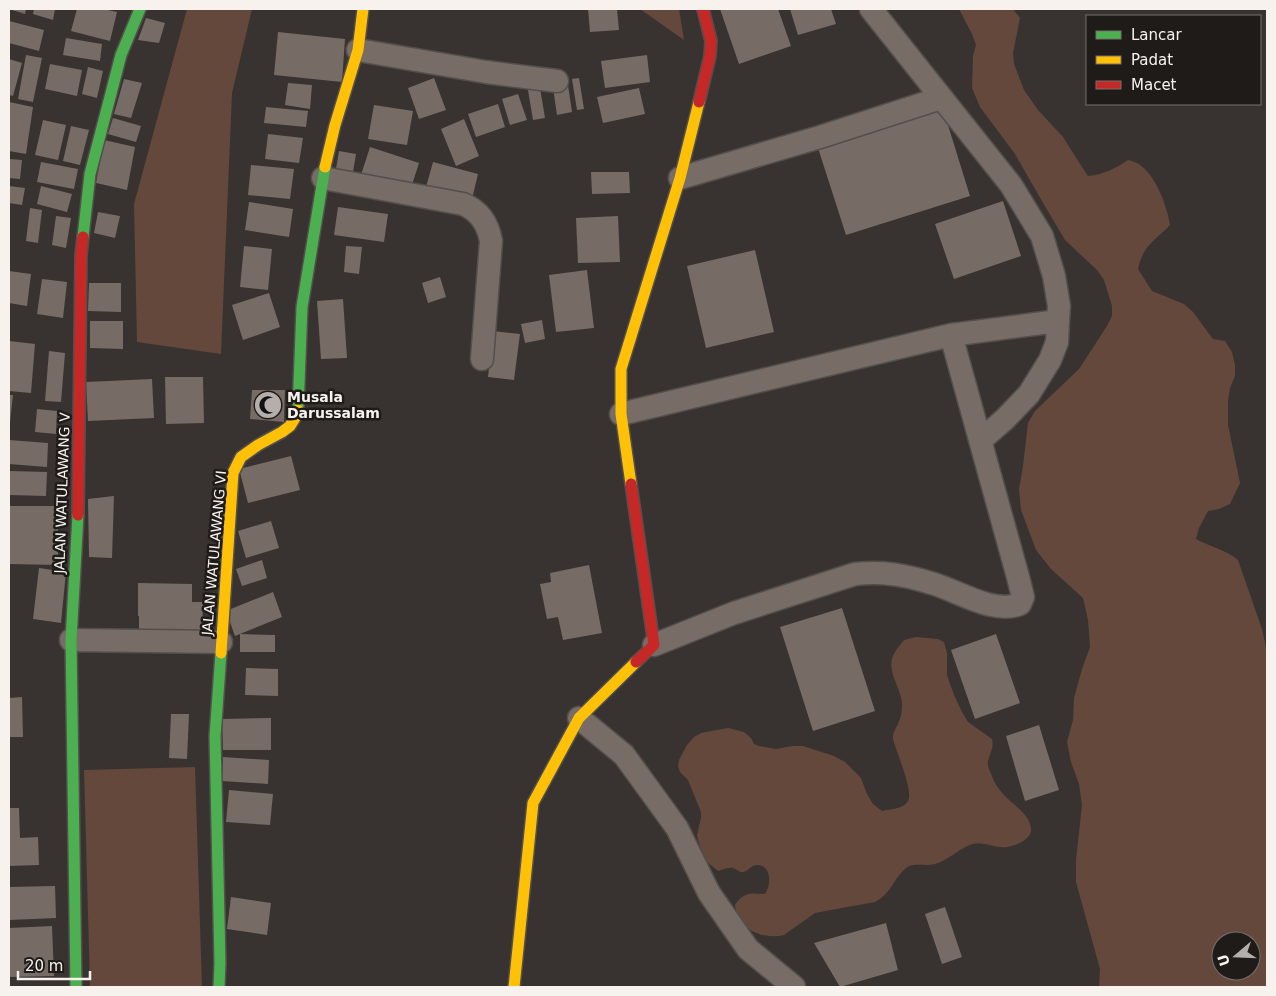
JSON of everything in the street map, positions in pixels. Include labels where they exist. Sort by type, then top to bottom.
[{"type":"street","name":"JALAN WATULAWANG V","points":[[76,987],[71,640],[78,515],[81,256],[90,174],[121,55],[140,9]]},
{"type":"street","name":"JALAN WATULAWANG VI","points":[[219,987],[215,736],[234,473],[241,457],[290,426],[298,413],[302,307],[323,178],[335,125],[358,50],[363,9]]},
{"type":"street","points":[[654,645],[622,414],[621,369],[680,178],[710,56],[711,41],[703,9]]},
{"type":"street","points":[[871,9],[1011,184],[1042,236],[1054,276],[1059,306],[1057,342],[1050,360],[1029,394],[981,440]]},
{"type":"street","points":[[358,50],[486,72],[557,81]]},
{"type":"street","points":[[680,178],[820,137],[941,98]]},
{"type":"street","points":[[323,178],[463,204],[474,210],[486,222],[490,231],[491,242],[482,358]]},
{"type":"street","points":[[622,414],[951,335],[1058,321]]},
{"type":"street","points":[[514,987],[533,803],[579,718],[654,645],[734,613],[855,574],[873,572],[893,574],[933,583],[997,606],[1013,607],[1020,604],[1023,597],[1020,584],[951,335]]},
{"type":"street","points":[[71,640],[221,642]]},
{"type":"street","points":[[579,718],[624,755],[677,828],[709,893],[748,949],[794,987]]},
{"type":"shaded area","points":[[187,9],[252,9],[232,93],[221,354],[137,342],[134,204]]},
{"type":"shaded area","points":[[640,9],[679,9],[684,40]]},
{"type":"shaded area","points":[[959,9],[1013,9],[1020,18],[1013,53],[1014,64],[1024,90],[1038,110],[1063,137],[1088,176],[1109,171],[1128,160],[1136,162],[1146,170],[1156,184],[1170,225],[1146,249],[1140,261],[1138,269],[1152,291],[1184,304],[1193,312],[1213,339],[1225,341],[1232,352],[1235,376],[1230,388],[1228,401],[1228,425],[1240,483],[1230,504],[1208,511],[1199,528],[1196,539],[1228,553],[1238,560],[1262,629],[1267,652],[1267,987],[1099,987],[1100,969],[1076,882],[1076,860],[1082,805],[1079,784],[1071,762],[1067,742],[1073,720],[1074,698],[1090,647],[1088,620],[1083,598],[1051,569],[1036,550],[1021,510],[1019,489],[1028,423],[1035,411],[1079,369],[1107,326],[1112,316],[1112,306],[1104,280],[1097,270],[1065,240],[1015,154],[980,107],[972,88],[973,56],[976,45]]},
{"type":"shaded area","points":[[916,637],[938,639],[944,642],[947,653],[947,675],[954,695],[968,722],[992,739],[988,767],[1000,790],[1025,815],[1030,825],[1030,834],[1018,844],[998,847],[977,843],[963,848],[935,864],[909,866],[902,872],[889,890],[875,902],[815,913],[784,935],[767,936],[752,931],[741,921],[735,905],[748,894],[765,894],[769,882],[768,873],[763,866],[756,865],[744,872],[734,868],[718,871],[707,862],[697,835],[701,812],[688,780],[680,772],[678,766],[687,745],[694,737],[701,733],[728,728],[744,732],[751,738],[754,744],[759,746],[776,749],[803,746],[834,756],[845,762],[861,778],[873,804],[882,811],[900,807],[908,801],[909,789],[893,739],[901,716],[902,700],[893,675],[891,662],[895,652],[904,640]]},
{"type":"shaded area","points":[[195,767],[202,987],[90,987],[84,770]]},
{"type":"building","points":[[9,9],[26,9],[25,14]]},
{"type":"building","points":[[34,9],[55,9],[53,20],[33,14]]},
{"type":"building","points":[[77,9],[103,9],[117,12],[110,41],[71,31]]},
{"type":"building","points":[[588,9],[617,9],[619,30],[590,32]]},
{"type":"building","points":[[720,9],[778,9],[791,46],[739,64]]},
{"type":"building","points":[[790,9],[831,9],[836,24],[798,35]]},
{"type":"building","points":[[146,18],[165,23],[159,43],[138,40]]},
{"type":"building","points":[[9,21],[44,30],[39,51],[9,43]]},
{"type":"building","points":[[278,32],[345,39],[342,82],[274,75]]},
{"type":"building","points":[[66,38],[102,44],[100,61],[63,55]]},
{"type":"building","points":[[26,55],[42,58],[33,102],[18,99]]},
{"type":"building","points":[[647,55],[650,82],[605,88],[601,61]]},
{"type":"building","points":[[9,59],[22,63],[13,96],[9,95]]},
{"type":"building","points":[[50,64],[82,70],[77,96],[45,89]]},
{"type":"building","points":[[88,67],[103,71],[97,98],[82,94]]},
{"type":"building","points":[[434,78],[446,110],[419,119],[408,88]]},
{"type":"building","points":[[579,78],[584,109],[577,110],[572,79]]},
{"type":"building","points":[[124,79],[142,83],[131,118],[114,114]]},
{"type":"building","points":[[288,83],[312,85],[310,109],[285,105]]},
{"type":"building","points":[[568,85],[572,112],[557,115],[553,88]]},
{"type":"building","points":[[540,88],[545,118],[533,120],[528,90]]},
{"type":"building","points":[[639,88],[645,114],[603,123],[597,97]]},
{"type":"building","points":[[518,94],[527,120],[510,125],[502,99]]},
{"type":"building","points":[[9,102],[33,107],[26,154],[9,151]]},
{"type":"building","points":[[498,104],[505,127],[476,137],[468,114]]},
{"type":"building","points":[[374,105],[413,111],[407,145],[368,139]]},
{"type":"building","points":[[266,107],[308,111],[306,127],[264,123]]},
{"type":"building","points":[[943,109],[970,196],[846,235],[818,148]]},
{"type":"building","points":[[113,118],[141,126],[136,142],[108,134]]},
{"type":"building","points":[[464,119],[479,156],[456,166],[441,129]]},
{"type":"building","points":[[43,120],[66,125],[58,160],[35,155]]},
{"type":"building","points":[[71,126],[89,130],[80,165],[63,161]]},
{"type":"building","points":[[268,134],[303,138],[299,163],[265,159]]},
{"type":"building","points":[[104,140],[135,147],[127,190],[96,183]]},
{"type":"building","points":[[370,147],[419,163],[410,191],[361,175]]},
{"type":"building","points":[[339,151],[356,154],[352,178],[335,175]]},
{"type":"building","points":[[9,159],[22,160],[20,179],[9,178]]},
{"type":"building","points":[[41,162],[78,169],[74,189],[37,182]]},
{"type":"building","points":[[433,162],[478,174],[472,199],[426,187]]},
{"type":"building","points":[[251,165],[294,169],[290,199],[248,195]]},
{"type":"building","points":[[591,172],[629,172],[630,193],[592,194]]},
{"type":"building","points":[[9,186],[25,188],[22,205],[9,203]]},
{"type":"building","points":[[41,186],[72,194],[67,212],[37,204]]},
{"type":"building","points":[[1003,201],[1021,256],[954,279],[935,224]]},
{"type":"building","points":[[249,202],[293,209],[289,237],[245,230]]},
{"type":"building","points":[[338,207],[388,214],[384,242],[334,235]]},
{"type":"building","points":[[30,208],[42,210],[38,243],[26,241]]},
{"type":"building","points":[[98,212],[120,216],[115,238],[94,233]]},
{"type":"building","points":[[56,216],[71,218],[66,248],[52,245]]},
{"type":"building","points":[[618,216],[620,262],[578,263],[576,218]]},
{"type":"building","points":[[244,246],[272,249],[268,290],[240,287]]},
{"type":"building","points":[[346,246],[362,247],[359,274],[344,272]]},
{"type":"building","points":[[755,250],[774,332],[706,348],[687,266]]},
{"type":"building","points":[[587,270],[594,328],[556,332],[549,275]]},
{"type":"building","points":[[9,271],[31,274],[27,306],[9,303]]},
{"type":"building","points":[[440,277],[446,297],[428,303],[422,283]]},
{"type":"building","points":[[42,279],[67,282],[63,318],[37,314]]},
{"type":"building","points":[[89,283],[121,283],[121,312],[88,311]]},
{"type":"building","points":[[269,293],[280,327],[243,340],[232,305]]},
{"type":"building","points":[[343,299],[347,358],[321,359],[317,301]]},
{"type":"building","points":[[542,320],[545,339],[525,343],[521,324]]},
{"type":"building","points":[[90,321],[123,321],[123,349],[90,348]]},
{"type":"building","points":[[493,331],[520,334],[514,380],[488,377]]},
{"type":"building","points":[[9,341],[35,344],[31,393],[9,391]]},
{"type":"building","points":[[49,351],[65,353],[61,402],[45,401]]},
{"type":"building","points":[[165,377],[203,377],[204,423],[166,424]]},
{"type":"building","points":[[152,379],[154,418],[88,421],[86,382]]},
{"type":"building","name":"Musala Darussalam","points":[[252,390],[285,390],[284,422],[250,419]]},
{"type":"building","points":[[9,395],[13,395],[10,422],[9,421]]},
{"type":"building","points":[[37,409],[57,411],[56,434],[35,432]]},
{"type":"building","points":[[9,440],[48,443],[47,467],[9,464]]},
{"type":"building","points":[[291,456],[300,490],[248,503],[239,469]]},
{"type":"building","points":[[9,471],[47,472],[46,496],[9,495]]},
{"type":"building","points":[[114,496],[112,558],[89,557],[88,499]]},
{"type":"building","points":[[9,506],[58,506],[58,565],[9,564]]},
{"type":"building","points":[[271,521],[279,548],[246,558],[238,531]]},
{"type":"building","points":[[262,560],[267,578],[242,586],[236,569]]},
{"type":"building","points":[[589,565],[602,633],[563,640],[558,617],[547,619],[540,584],[551,582],[550,573]]},
{"type":"building","points":[[39,568],[66,572],[61,623],[33,619]]},
{"type":"building","points":[[138,583],[192,584],[192,602],[203,602],[202,633],[139,632]]},
{"type":"building","points":[[273,592],[282,617],[235,636],[226,611]]},
{"type":"building","points":[[842,608],[875,711],[813,731],[780,627]]},
{"type":"building","points":[[240,634],[275,635],[275,652],[240,652]]},
{"type":"building","points":[[996,634],[1020,703],[975,719],[951,650]]},
{"type":"building","points":[[246,668],[278,669],[278,696],[245,695]]},
{"type":"building","points":[[22,697],[23,737],[9,737],[9,698]]},
{"type":"building","points":[[171,714],[189,714],[187,759],[169,758]]},
{"type":"building","points":[[271,718],[271,750],[223,750],[222,719]]},
{"type":"building","points":[[1039,725],[1059,790],[1025,801],[1006,736]]},
{"type":"building","points":[[223,757],[269,760],[268,784],[222,781]]},
{"type":"building","points":[[229,790],[273,794],[270,825],[226,822]]},
{"type":"building","points":[[9,808],[19,808],[20,838],[38,837],[39,865],[9,866]]},
{"type":"building","points":[[55,886],[56,918],[9,920],[9,887]]},
{"type":"building","points":[[231,897],[271,903],[267,935],[227,929]]},
{"type":"building","points":[[945,907],[962,957],[942,964],[925,914]]},
{"type":"building","points":[[886,923],[898,970],[840,987],[814,943]]},
{"type":"building","points":[[52,926],[54,976],[10,977],[9,928]]},
{"type":"traffic: fast","points":[[83,237],[90,174],[121,55],[140,9]]},
{"type":"traffic: fast","points":[[298,410],[302,307],[325,167]]},
{"type":"traffic: fast","points":[[76,987],[71,640],[78,515]]},
{"type":"traffic: fast","points":[[219,987],[215,736],[221,653]]},
{"type":"traffic: slow","points":[[325,167],[335,125],[358,50],[363,9]]},
{"type":"traffic: slow","points":[[631,484],[621,414],[621,369],[680,178],[699,102]]},
{"type":"traffic: slow","points":[[221,653],[233,473],[241,457],[290,426],[298,410]]},
{"type":"traffic: slow","points":[[514,987],[533,803],[579,718],[636,662]]},
{"type":"traffic: jam","points":[[699,102],[710,56],[711,41],[703,9]]},
{"type":"traffic: jam","points":[[78,515],[81,255],[83,237]]},
{"type":"traffic: jam","points":[[631,484],[654,645],[636,662]]},
{"type":"place","name":"Musala Darussalam","points":[[268,405]]}]
